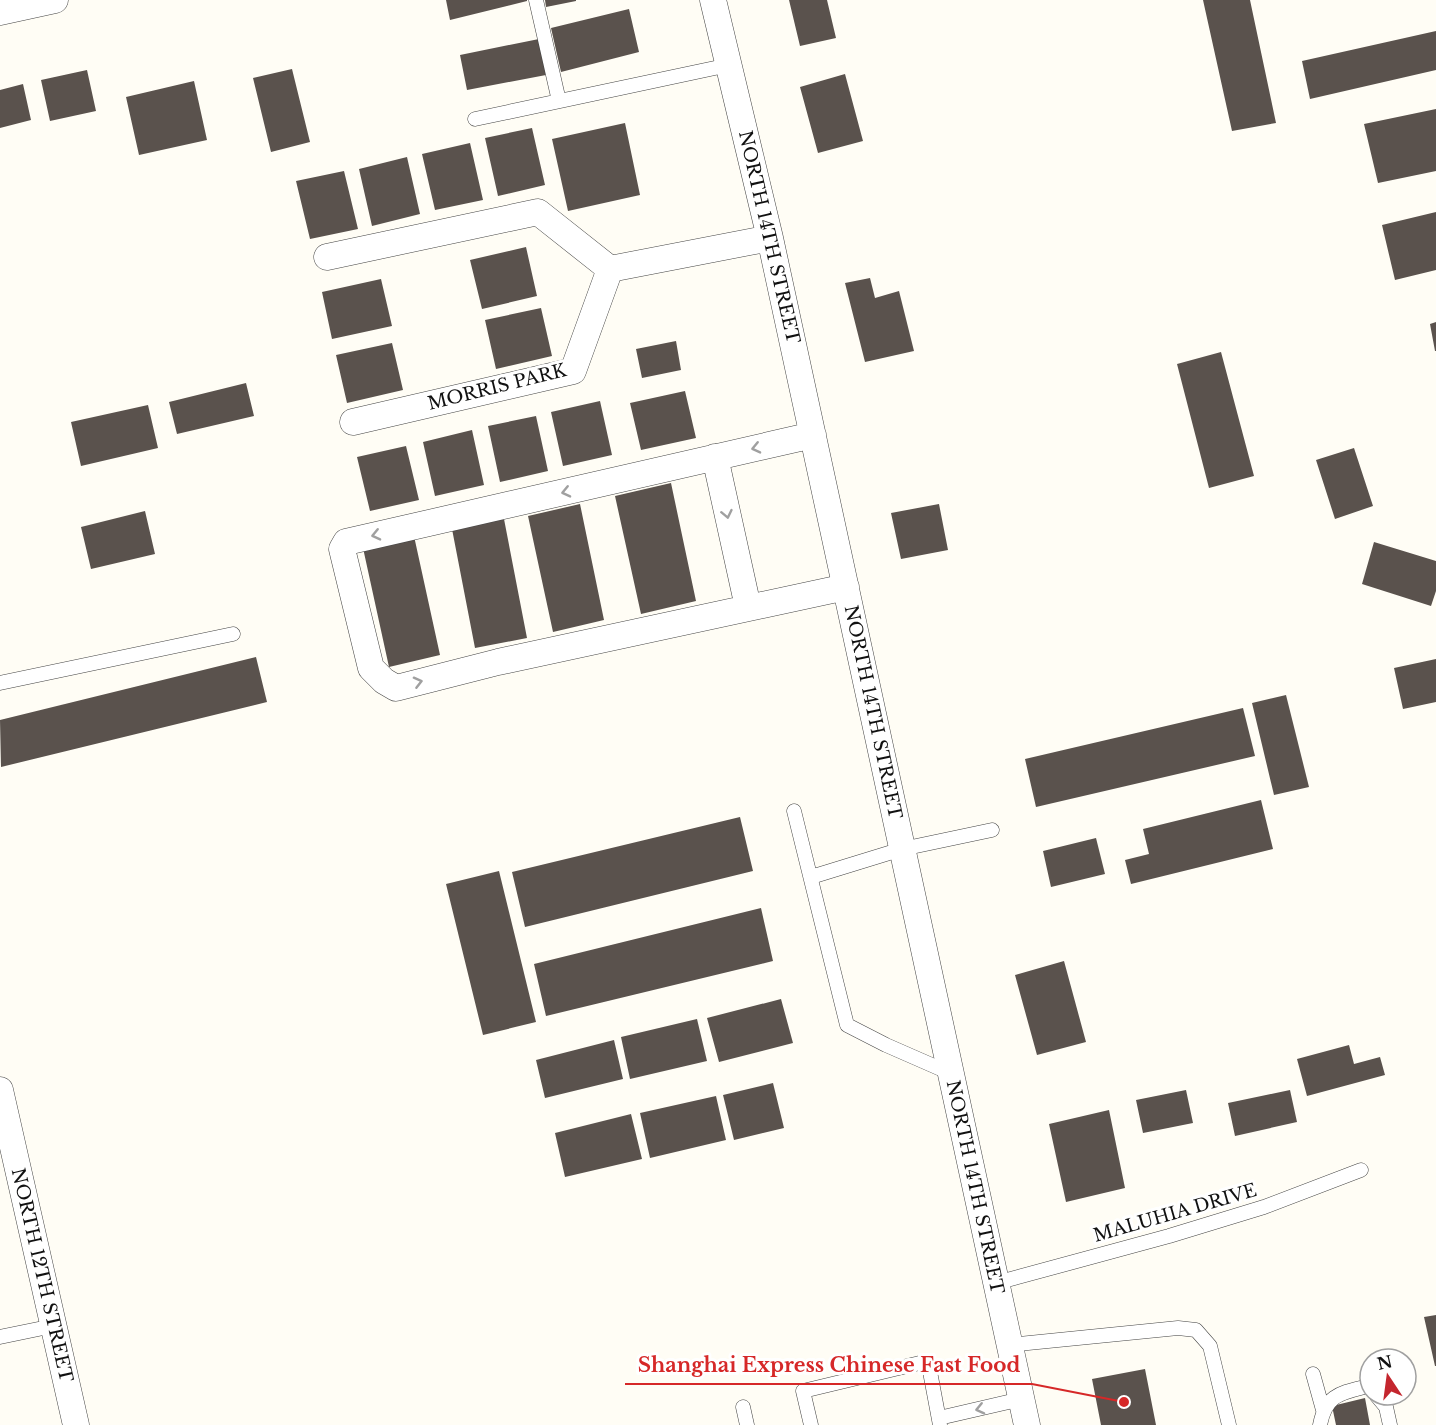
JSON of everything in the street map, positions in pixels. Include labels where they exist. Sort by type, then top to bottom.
[{"type":"street","points":[[0,12],[55,0]]},
{"type":"street","name":"NORTH 14TH STREET","points":[[713,0],[770,238],[1027,1425]]},
{"type":"street","points":[[327,257],[538,212],[610,269],[770,238]]},
{"type":"street","name":"MORRIS PARK","points":[[353,422],[573,371],[610,269]]},
{"type":"street","points":[[813,435],[346,542],[342,549],[371,668],[384,681],[396,688],[498,662],[846,587]]},
{"type":"street","points":[[715,457],[748,607]]},
{"type":"street","name":"NORTH 12TH STREET","points":[[0,1090],[76,1425]]},
{"type":"lane","points":[[536,0],[559,101]]},
{"type":"lane","points":[[475,119],[729,65]]},
{"type":"lane","points":[[0,683],[233,634]]},
{"type":"lane","points":[[794,811],[847,1025],[950,1073]]},
{"type":"lane","points":[[811,878],[902,849],[992,831]]},
{"type":"lane","name":"MALUHIA DRIVE","points":[[996,1283],[1169,1236],[1264,1207],[1361,1170]]},
{"type":"lane","points":[[0,1337],[54,1326]]},
{"type":"lane","points":[[1009,1345],[1178,1328],[1196,1330],[1210,1346],[1229,1425]]},
{"type":"lane","points":[[811,1425],[804,1391],[928,1361],[940,1421],[1021,1399]]},
{"type":"lane","points":[[1313,1374],[1323,1410],[1320,1425]]},
{"type":"lane","points":[[1323,1410],[1339,1393],[1358,1388]]},
{"type":"lane","points":[[743,1407],[747,1425]]},
{"type":"lane","points":[[1386,1407],[1390,1425]]},
{"type":"building","points":[[446,0],[527,0],[527,1],[450,20]]},
{"type":"building","points":[[545,0],[576,0],[576,1],[546,7]]},
{"type":"building","points":[[789,0],[827,0],[836,38],[800,46]]},
{"type":"building","points":[[1203,0],[1250,0],[1276,123],[1232,131]]},
{"type":"building","points":[[629,9],[639,52],[561,72],[551,28]]},
{"type":"building","points":[[1436,31],[1436,70],[1310,99],[1302,61]]},
{"type":"building","points":[[539,39],[546,75],[467,90],[460,55]]},
{"type":"building","points":[[292,69],[310,142],[271,152],[253,78]]},
{"type":"building","points":[[87,70],[96,111],[50,121],[41,80]]},
{"type":"building","points":[[845,74],[863,141],[818,153],[800,87]]},
{"type":"building","points":[[194,81],[207,140],[139,155],[126,97]]},
{"type":"building","points":[[23,84],[31,120],[0,128],[0,90]]},
{"type":"building","points":[[1436,109],[1436,171],[1378,183],[1364,124]]},
{"type":"building","points":[[625,123],[640,195],[568,211],[552,139]]},
{"type":"building","points":[[532,128],[545,185],[498,196],[485,138]]},
{"type":"building","points":[[470,143],[483,200],[435,210],[422,154]]},
{"type":"building","points":[[407,157],[420,214],[372,226],[359,169]]},
{"type":"building","points":[[344,171],[358,229],[310,239],[296,181]]},
{"type":"building","points":[[1436,212],[1436,270],[1395,280],[1382,225]]},
{"type":"building","points":[[526,247],[537,296],[482,309],[470,260]]},
{"type":"building","points":[[870,278],[875,298],[899,291],[914,351],[865,362],[845,283]]},
{"type":"building","points":[[381,279],[392,326],[332,339],[322,292]]},
{"type":"building","points":[[541,308],[552,356],[496,369],[485,320]]},
{"type":"building","points":[[1436,322],[1436,351],[1435,351],[1430,324]]},
{"type":"building","points":[[676,341],[681,370],[642,378],[636,349]]},
{"type":"building","points":[[392,343],[403,390],[347,403],[336,355]]},
{"type":"building","points":[[1221,352],[1254,476],[1209,488],[1177,364]]},
{"type":"building","points":[[246,383],[254,416],[177,434],[169,402]]},
{"type":"building","points":[[685,391],[696,438],[641,450],[630,403]]},
{"type":"building","points":[[600,401],[612,455],[563,466],[551,412]]},
{"type":"building","points":[[148,405],[158,448],[81,466],[71,422]]},
{"type":"building","points":[[536,416],[548,471],[500,482],[488,426]]},
{"type":"building","points":[[472,430],[484,485],[435,496],[423,442]]},
{"type":"building","points":[[406,446],[419,500],[370,511],[357,457]]},
{"type":"building","points":[[1354,448],[1373,506],[1335,519],[1316,460]]},
{"type":"building","points":[[671,483],[696,601],[641,614],[615,496]]},
{"type":"building","points":[[580,504],[604,620],[553,632],[528,516]]},
{"type":"building","points":[[939,504],[948,550],[901,559],[891,513]]},
{"type":"building","points":[[145,511],[155,554],[91,569],[81,527]]},
{"type":"building","points":[[504,519],[527,638],[475,648],[452,529]]},
{"type":"building","points":[[414,536],[440,655],[389,667],[363,548]]},
{"type":"building","points":[[1374,542],[1436,561],[1436,591],[1431,606],[1362,584]]},
{"type":"building","points":[[256,657],[267,702],[1,767],[0,720]]},
{"type":"building","points":[[1436,659],[1436,702],[1403,709],[1394,668]]},
{"type":"building","points":[[1286,695],[1309,787],[1274,795],[1252,703]]},
{"type":"building","points":[[1243,708],[1255,756],[1036,807],[1025,759]]},
{"type":"building","points":[[1261,800],[1273,849],[1131,884],[1125,860],[1149,854],[1143,829]]},
{"type":"building","points":[[740,817],[753,871],[525,927],[512,872]]},
{"type":"building","points":[[1096,838],[1105,874],[1051,887],[1043,851]]},
{"type":"building","points":[[499,871],[536,1022],[483,1035],[446,884]]},
{"type":"building","points":[[761,908],[773,961],[546,1016],[534,964]]},
{"type":"building","points":[[1064,961],[1086,1042],[1037,1055],[1015,975]]},
{"type":"building","points":[[781,999],[793,1043],[719,1062],[707,1018]]},
{"type":"building","points":[[697,1019],[707,1061],[630,1079],[621,1037]]},
{"type":"building","points":[[614,1040],[623,1079],[545,1098],[536,1060]]},
{"type":"building","points":[[1349,1045],[1354,1064],[1380,1057],[1385,1075],[1307,1096],[1297,1059]]},
{"type":"building","points":[[773,1083],[784,1128],[734,1140],[723,1095]]},
{"type":"building","points":[[1186,1090],[1193,1123],[1143,1133],[1136,1100]]},
{"type":"building","points":[[1290,1090],[1297,1122],[1235,1136],[1228,1103]]},
{"type":"building","points":[[716,1096],[726,1140],[650,1158],[640,1113]]},
{"type":"building","points":[[1109,1110],[1125,1188],[1066,1202],[1049,1124]]},
{"type":"building","points":[[631,1114],[642,1159],[565,1177],[555,1133]]},
{"type":"building","points":[[1436,1315],[1436,1366],[1435,1366],[1424,1317]]},
{"type":"building","points":[[1145,1369],[1156,1425],[1101,1425],[1092,1379]]},
{"type":"building","points":[[1358,1400],[1358,1407],[1367,1407],[1370,1425],[1336,1425],[1332,1406]]},
{"type":"place","name":"Shanghai Express Chinese Fast Food","points":[[1124,1402]]}]
